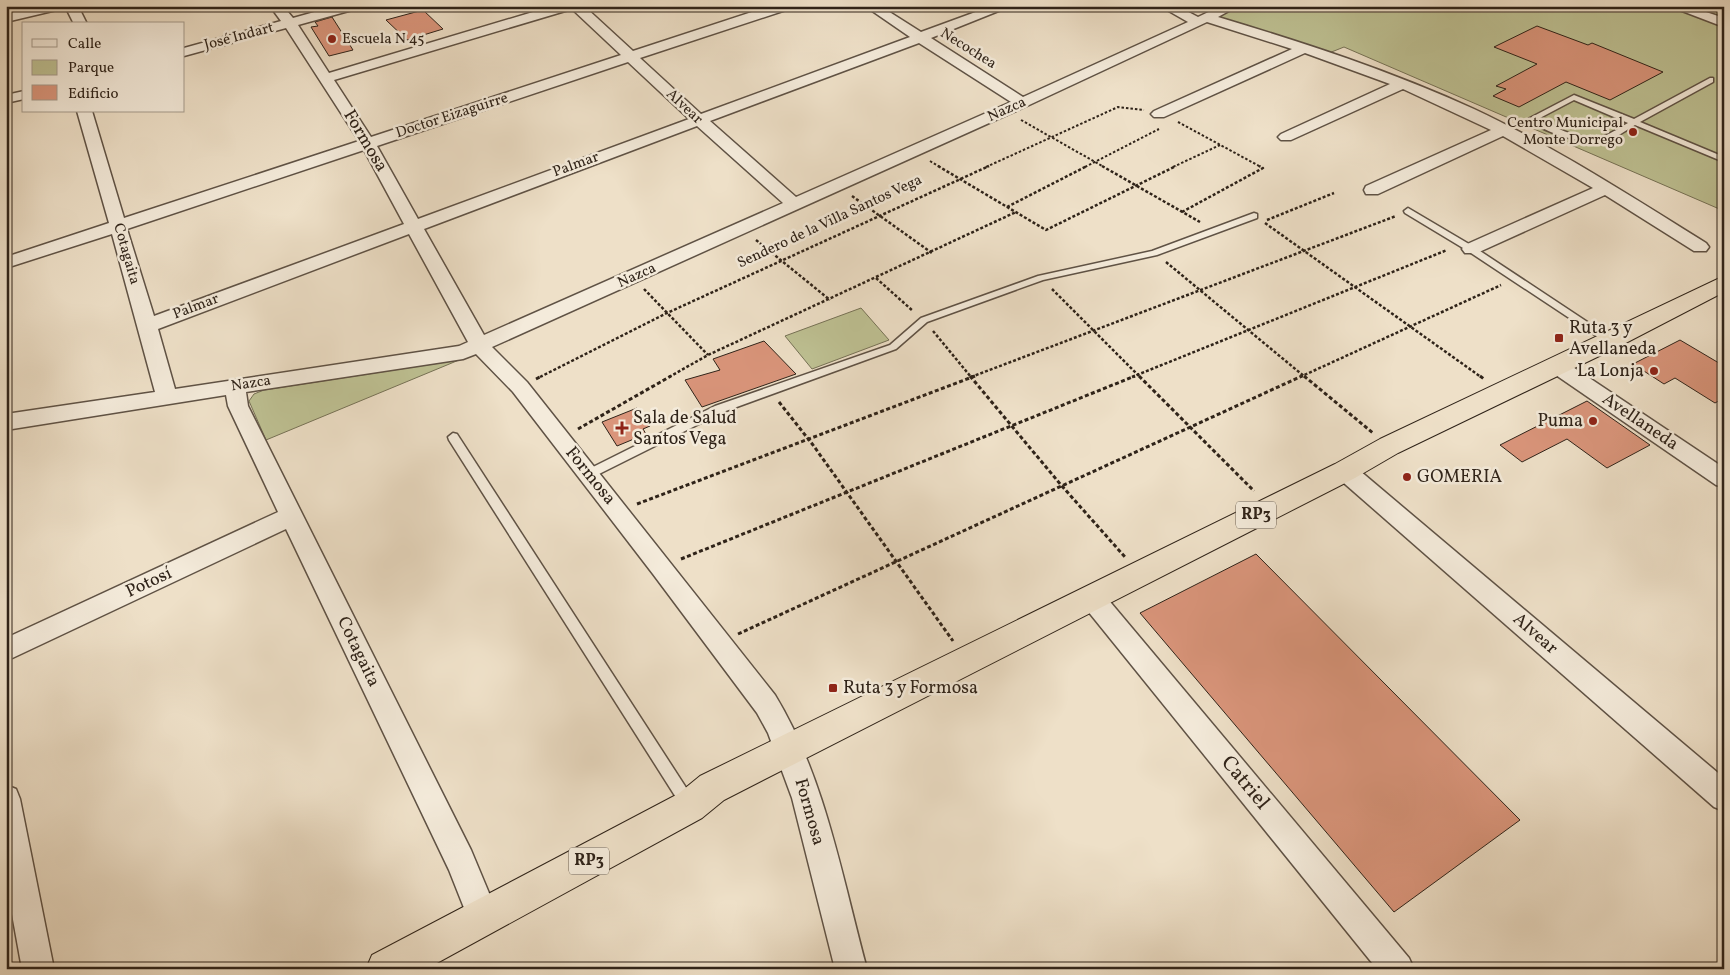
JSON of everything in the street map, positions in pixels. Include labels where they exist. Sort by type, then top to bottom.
[{"type":"highway","name":"RP3","points":[[386,969],[690,806],[712,788],[789,748],[1141,574],[1389,446],[1503,392],[1538,373],[1610,341],[1724,284]]},
{"type":"street","points":[[6,18],[56,6]]},
{"type":"street","points":[[71,6],[80,22]]},
{"type":"street","name":"Formosa","points":[[276,6],[290,23],[327,78],[368,144],[480,346],[520,387],[662,567],[766,704],[789,748],[806,798],[851,969]]},
{"type":"street","name":"José Indart","points":[[185,52],[351,6]]},
{"type":"street","points":[[327,78],[568,6]]},
{"type":"street","name":"Alvear","points":[[576,6],[698,120],[795,205]]},
{"type":"street","name":"Doctor Eizaguirre","points":[[6,263],[784,6]]},
{"type":"street","name":"Necochea","points":[[871,6],[1022,103]]},
{"type":"street","name":"Palmar","points":[[147,326],[1005,6]]},
{"type":"street","points":[[1166,6],[1201,20],[1305,48],[1403,84],[1503,130],[1606,188],[1700,247]]},
{"type":"street","name":"Nazca","points":[[6,422],[463,352],[1005,111],[1232,6]]},
{"type":"street","points":[[1675,6],[1724,23]]},
{"type":"street","points":[[1159,121],[1305,48]]},
{"type":"street","points":[[1286,137],[1403,84]]},
{"type":"street","points":[[6,99],[22,95]]},
{"type":"street","name":"Cotagaita","points":[[84,112],[166,397]]},
{"type":"street","points":[[1372,190],[1503,130]]},
{"type":"street","points":[[1467,246],[1606,188]]},
{"type":"street","name":"Avellaneda","points":[[1557,366],[1724,479]]},
{"type":"street","name":"Cotagaita","points":[[235,387],[238,406],[460,861],[484,917]]},
{"type":"street","name":"Alvear","points":[[1345,470],[1724,797]]},
{"type":"street","name":"Potosí","points":[[6,650],[292,516]]},
{"type":"street","name":"Catriel","points":[[1092,598],[1398,969]]},
{"type":"street","points":[[6,800],[38,969]]},
{"type":"lane","points":[[1710,80],[1635,122],[1606,138],[1587,140],[1570,136],[1532,120],[1574,97],[1635,122],[1724,160]]},
{"type":"lane","points":[[1408,211],[1467,246],[1610,341]]},
{"type":"lane","points":[[589,474],[719,409],[892,347],[924,320],[1041,278],[1154,253],[1254,216]]},
{"type":"lane","points":[[453,437],[690,806]]},
{"type":"path","name":"Sendero de la Villa Santos Vega","points":[[520,387],[667,312],[1118,107],[1133,107],[1159,121],[1263,168],[1182,212]]},
{"type":"path","points":[[1005,111],[1215,230]]},
{"type":"path","points":[[1006,207],[1095,162],[1159,121]]},
{"type":"path","points":[[914,151],[1046,230],[1220,145]]},
{"type":"path","points":[[837,186],[932,253]]},
{"type":"path","points":[[1263,222],[1334,193]]},
{"type":"path","points":[[618,512],[1408,211]]},
{"type":"path","points":[[560,440],[708,355],[932,253],[1016,212]]},
{"type":"path","points":[[1254,216],[1503,392]]},
{"type":"path","points":[[742,228],[830,300]]},
{"type":"path","points":[[662,567],[1355,287],[1467,246]]},
{"type":"path","points":[[1154,253],[1389,446]]},
{"type":"path","points":[[633,277],[708,355]]},
{"type":"path","points":[[876,278],[924,320],[969,378],[1010,426],[1141,574]]},
{"type":"path","points":[[1041,278],[1271,508]]},
{"type":"path","points":[[719,642],[1514,278]]},
{"type":"path","points":[[771,391],[808,439],[967,660]]},
{"type":"green space","name":"Centro Municipal Monte Dorrego","points":[[1240,6],[1724,6],[1724,211],[1344,47],[1329,53],[1275,34],[1214,18]]},
{"type":"green space","points":[[861,308],[889,340],[812,369],[785,336]]},
{"type":"green space","points":[[459,360],[266,440],[249,401],[254,394],[264,390]]},
{"type":"building","points":[[423,10],[443,29],[407,40],[386,20]]},
{"type":"building","points":[[332,17],[353,50],[329,56],[311,27],[318,26],[315,22]]},
{"type":"building","points":[[1537,26],[1588,45],[1592,43],[1663,72],[1610,100],[1566,82],[1519,107],[1493,96],[1506,89],[1496,86],[1537,64],[1494,47]]},
{"type":"building","points":[[1680,340],[1724,366],[1724,398],[1715,403],[1675,378],[1664,384],[1633,364]]},
{"type":"building","points":[[764,341],[796,374],[702,407],[685,380],[720,370],[713,359]]},
{"type":"building","points":[[1587,401],[1650,445],[1607,468],[1567,439],[1522,462],[1500,445]]},
{"type":"building","name":"Sala de Salud Santos Vega","points":[[637,408],[650,426],[643,429],[646,434],[617,446],[602,422]]},
{"type":"building","points":[[1256,554],[1520,820],[1394,912],[1140,613]]},
{"type":"place","name":"Escuela N 45","points":[[332,39]]},
{"type":"place","name":"Centro Municipal Monte Dorrego","points":[[1633,132]]},
{"type":"place","name":"Ruta 3 y Avellaneda","points":[[1559,338]]},
{"type":"place","name":"La Lonja","points":[[1654,371]]},
{"type":"place","name":"Puma","points":[[1593,421]]},
{"type":"place","name":"Sala de Salud Santos Vega","points":[[622,428]]},
{"type":"place","name":"GOMERIA","points":[[1407,477]]},
{"type":"place","name":"Ruta 3 y Formosa","points":[[833,688]]}]
